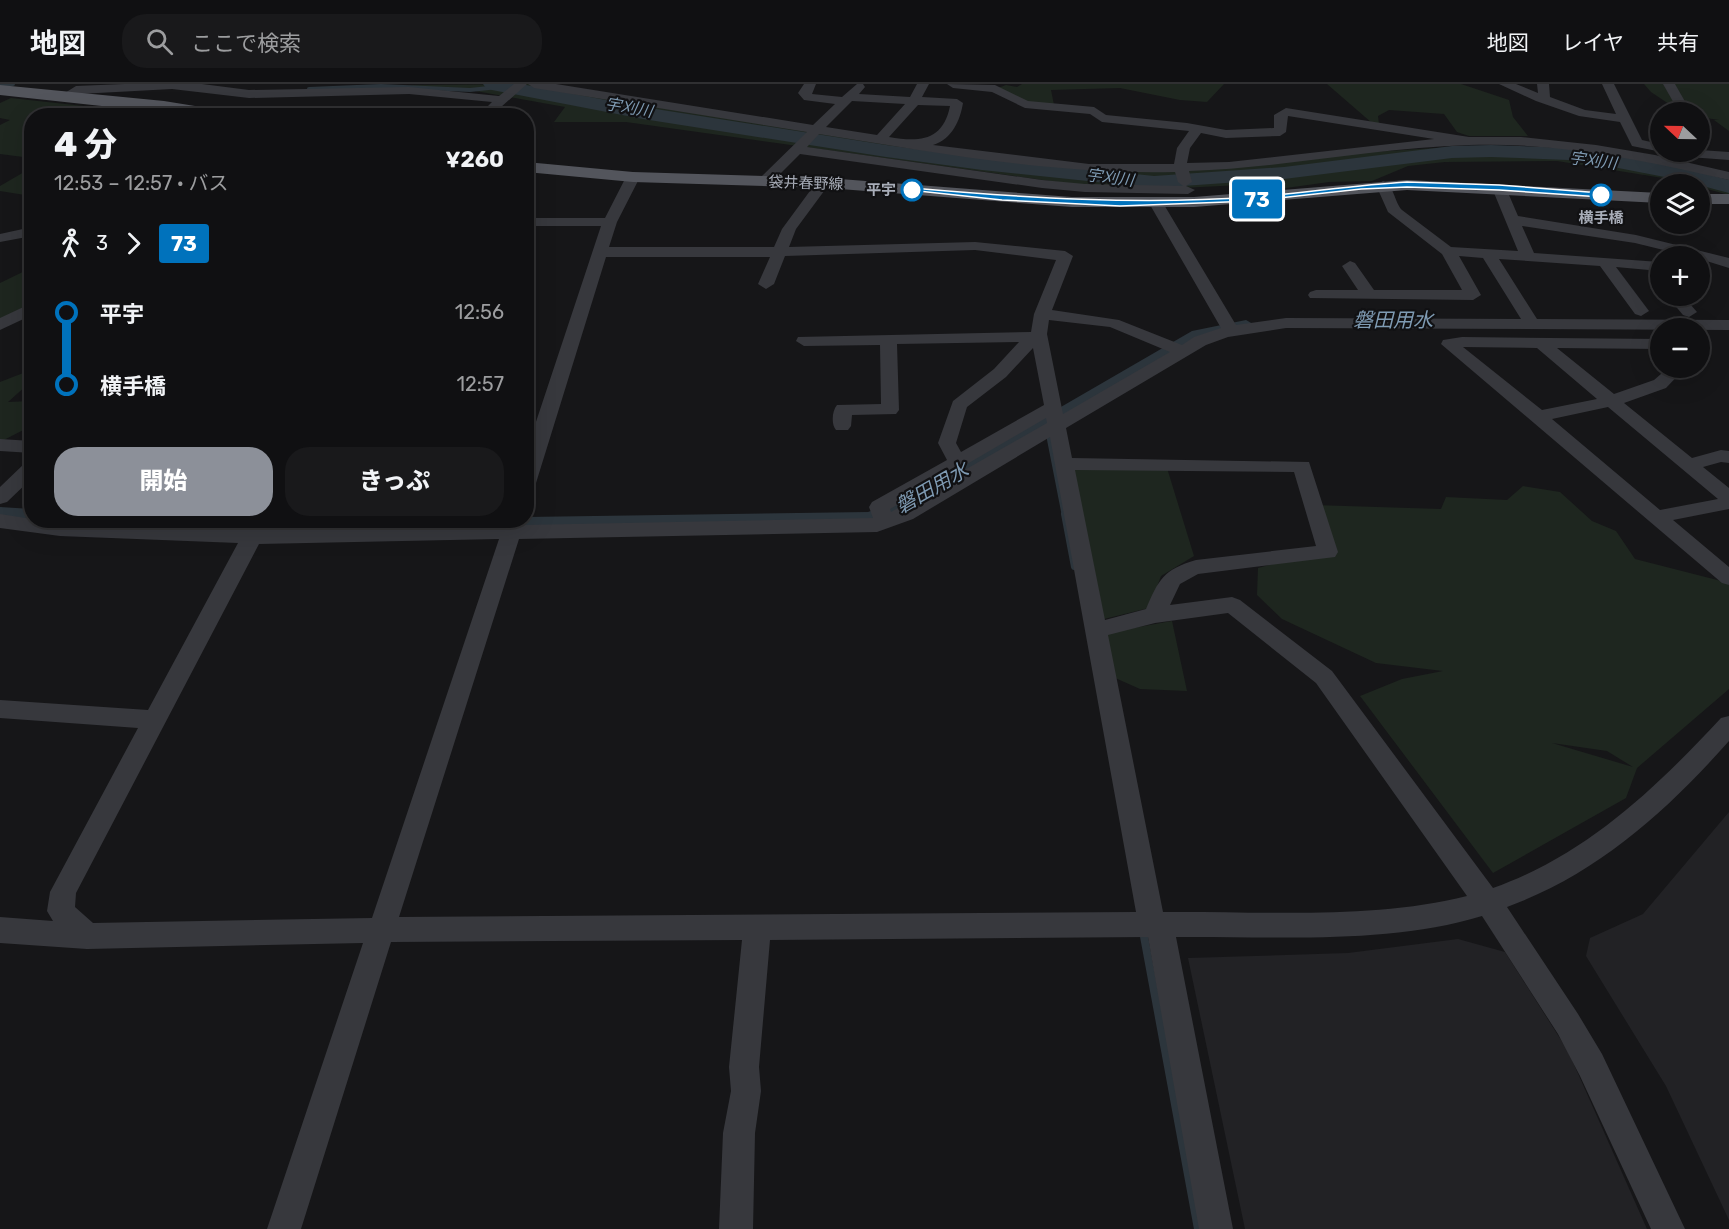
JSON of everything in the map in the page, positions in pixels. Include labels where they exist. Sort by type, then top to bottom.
[{"type":"main road","points":[[4,92],[66,96],[161,108]]},
{"type":"main road","name":"袋井春野線","points":[[534,168],[633,177],[823,183],[1014,199],[1156,203],[1191,196],[1253,199],[1383,185],[1499,188],[1650,197]]},
{"type":"main road","points":[[1710,199],[1729,199]]},
{"type":"street","points":[[492,108],[521,84]]},
{"type":"street","points":[[534,84],[1044,164],[1126,169],[1180,169],[1266,163],[1404,145],[1469,141],[1528,142],[1596,149],[1729,176]]},
{"type":"street","points":[[810,84],[804,93],[808,97],[957,103],[955,118],[938,139],[929,144],[815,129]]},
{"type":"street","points":[[765,181],[861,84]]},
{"type":"street","points":[[882,137],[914,101],[923,84]]},
{"type":"street","points":[[961,84],[995,89],[1025,105],[1094,111],[1102,118],[1226,134],[1280,132],[1280,115],[1286,112],[1469,141]]},
{"type":"street","points":[[1505,84],[1583,113],[1625,119]]},
{"type":"street","points":[[1540,98],[1545,96],[1543,84]]},
{"type":"street","points":[[1608,84],[1637,143],[1650,146]]},
{"type":"street","points":[[1669,84],[1679,102]]},
{"type":"street","points":[[66,96],[76,90],[196,85],[255,94],[381,88],[423,89],[457,91],[499,100]]},
{"type":"street","points":[[797,148],[1042,184],[1191,196],[1180,169],[1184,144],[1197,130]]},
{"type":"street","points":[[1710,156],[1729,156]]},
{"type":"street","points":[[534,458],[610,222],[633,177]]},
{"type":"street","points":[[766,284],[789,229],[823,183]]},
{"type":"street","points":[[1383,185],[1389,206],[1400,218],[1422,231],[1438,247],[1448,251],[1650,265]]},
{"type":"street","points":[[1499,188],[1528,257]]},
{"type":"street","points":[[1156,203],[1231,331]]},
{"type":"street","points":[[1514,220],[1639,240],[1714,257],[1729,263]]},
{"type":"street","points":[[534,222],[610,222]]},
{"type":"street","points":[[0,238],[24,233]]},
{"type":"street","points":[[1639,240],[1650,257]]},
{"type":"street","points":[[600,252],[778,252],[975,246],[1065,256],[1042,315],[1037,336],[1055,416],[1216,1229]]},
{"type":"street","points":[[1316,295],[1368,293],[1473,295],[1448,251]]},
{"type":"street","points":[[1488,254],[1532,324]]},
{"type":"street","points":[[1605,263],[1641,311]]},
{"type":"street","points":[[1350,266],[1368,293]]},
{"type":"street","points":[[1710,267],[1729,268]]},
{"type":"street","points":[[1684,306],[1689,312]]},
{"type":"street","points":[[0,326],[24,312]]},
{"type":"street","points":[[1042,315],[1113,323],[1183,351]]},
{"type":"street","points":[[885,522],[879,507],[957,462],[1055,416],[1200,341],[1231,331],[1286,323],[1729,326]]},
{"type":"street","points":[[804,341],[1037,336]]},
{"type":"street","points":[[957,462],[947,443],[959,405],[1000,373],[1019,351],[1037,336]]},
{"type":"street","points":[[842,426],[843,409],[890,410],[888,339]]},
{"type":"street","points":[[1650,344],[1462,342],[1449,344],[1538,416],[1729,578]]},
{"type":"street","points":[[1541,343],[1729,498]]},
{"type":"street","points":[[1538,416],[1612,401],[1660,384],[1666,378]]},
{"type":"street","points":[[534,526],[852,527],[885,522],[906,514],[1055,416]]},
{"type":"street","points":[[0,445],[24,446]]},
{"type":"street","points":[[1689,465],[1729,456]]},
{"type":"street","points":[[1064,464],[1302,466],[1328,552],[1196,567],[1179,572],[1170,581],[1155,615]]},
{"type":"street","points":[[0,498],[24,475]]},
{"type":"street","points":[[1656,517],[1729,503]]},
{"type":"street","points":[[0,520],[24,524]]},
{"type":"street","points":[[53,528],[342,528]]},
{"type":"street","points":[[284,1229],[512,528]]},
{"type":"street","points":[[87,936],[61,911],[63,892],[257,529]]},
{"type":"street","points":[[1096,630],[1155,615],[1233,605],[1324,677],[1488,903],[1568,1024],[1591,1065],[1668,1229]]},
{"type":"street","points":[[0,709],[153,720]]},
{"type":"street","points":[[0,930],[87,936],[179,932],[1367,923],[1421,919],[1488,903],[1525,887],[1597,848],[1659,799],[1729,725]]},
{"type":"street","points":[[736,1229],[739,1133],[746,1091],[744,1067],[757,927]]},
{"type":"shaded area","points":[[529,84],[840,136],[1144,171],[1467,146],[1550,149],[1645,162],[1693,174],[1650,174],[1650,176],[1557,161],[1445,162],[1408,166],[1372,181],[1329,182],[1258,192],[1240,185],[1182,188],[1093,187],[626,122],[554,122],[565,107],[470,90],[401,85]]},
{"type":"shaded area","points":[[1022,84],[1224,84],[1207,102],[1180,100],[1120,88],[1051,90],[1054,105],[1023,103],[995,89],[1006,85],[1017,87]]},
{"type":"shaded area","points":[[1327,84],[1461,84],[1509,100],[1513,117],[1528,136],[1469,136],[1457,132],[1444,114],[1389,110],[1378,116],[1379,124],[1372,123]]},
{"type":"shaded area","points":[[1644,84],[1729,84],[1729,131],[1714,120],[1719,120],[1710,119],[1710,102],[1666,102]]},
{"type":"shaded area","points":[[11,98],[102,108],[24,108],[24,157],[0,154],[0,125],[10,120],[0,118],[0,103]]},
{"type":"shaded area","points":[[24,172],[24,195],[0,191],[0,186]]},
{"type":"shaded area","points":[[1710,178],[1729,183],[1729,195],[1710,190]]},
{"type":"shaded area","points":[[24,271],[24,307],[0,320],[0,283]]},
{"type":"shaded area","points":[[24,373],[24,388],[8,402],[24,401],[24,430],[0,442],[0,382]]},
{"type":"shaded area","points":[[1074,468],[1167,468],[1194,556],[1161,576],[1149,608],[1104,619]]},
{"type":"shaded area","points":[[1523,486],[1560,492],[1592,521],[1616,531],[1635,559],[1725,582],[1729,585],[1729,689],[1637,768],[1626,798],[1493,873],[1360,696],[1402,679],[1443,671],[1376,663],[1282,619],[1257,595],[1258,568],[1333,548],[1314,505],[1441,509],[1446,497],[1507,500]],"holes":[[[1552,743],[1607,751],[1633,767]]]},
{"type":"shaded area","points":[[1172,621],[1187,691],[1140,689],[1113,677],[1106,633]]},
{"type":"shaded area","points":[[1729,812],[1729,1220],[1666,1086],[1586,956],[1590,938],[1643,914]]},
{"type":"shaded area","points":[[1458,939],[1505,952],[1568,1051],[1647,1229],[1245,1229],[1188,958],[1348,953]]},
{"type":"waterway","points":[[0,84],[13,84]]},
{"type":"waterway","name":"宇刈川","points":[[492,84],[643,113],[886,151],[982,164],[1154,182],[1284,173],[1452,152],[1491,151],[1568,154],[1608,160],[1683,174],[1729,187]]},
{"type":"waterway","points":[[309,89],[381,86],[470,90],[498,87]]},
{"type":"waterway","name":"磐田用水","points":[[958,474],[1197,334],[1246,324]]},
{"type":"waterway","points":[[1046,423],[1064,515]]},
{"type":"waterway","name":"磐田用水","points":[[534,522],[869,518],[898,508]]},
{"type":"waterway","name":"磐田用水","points":[[0,513],[24,514]]},
{"type":"waterway","points":[[1064,514],[1074,567]]},
{"type":"waterway","points":[[1143,931],[1198,1229]]},
{"type":"bus line","name":"73","points":[[912,190],[1002,198],[1120,204],[1253,199],[1361,187],[1407,185],[1447,185],[1601,195]]},
{"type":"place","name":"平宇","points":[[912,190]]},
{"type":"place","name":"横手橋","points":[[1601,195]]}]
